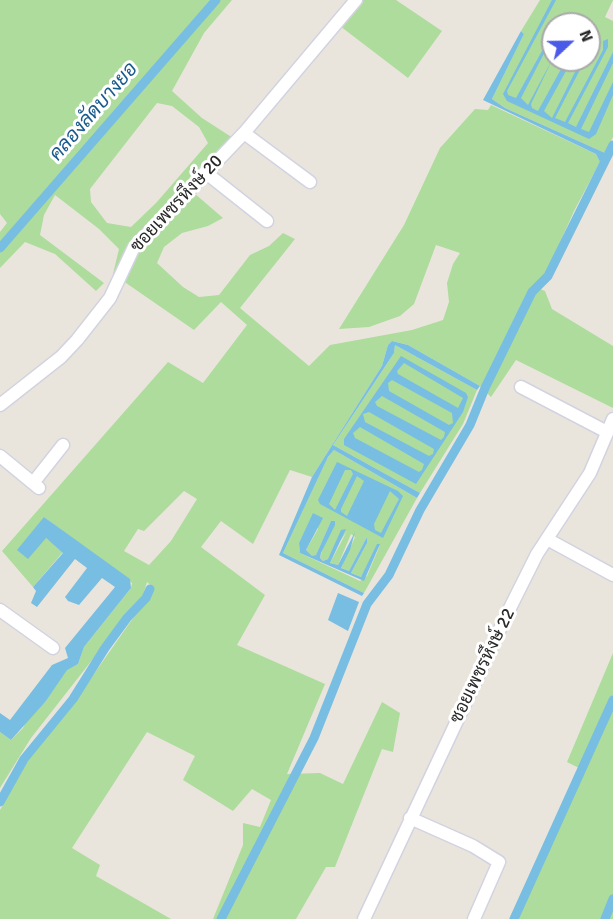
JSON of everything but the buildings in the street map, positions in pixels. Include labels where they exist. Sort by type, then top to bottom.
[{"type":"street","name":"ซอยเพชรหึงษ์ 20","points":[[0,405],[61,357],[77,340],[114,291],[133,249],[244,134],[356,0]]},
{"type":"street","points":[[244,134],[310,182]]},
{"type":"street","points":[[206,172],[267,221]]},
{"type":"street","points":[[521,387],[608,432]]},
{"type":"street","name":"ซอยเพชรหึงษ์ 22","points":[[364,919],[509,610],[547,539],[590,473],[613,419]]},
{"type":"street","points":[[0,456],[36,486],[63,445]]},
{"type":"street","points":[[547,539],[613,575]]},
{"type":"street","points":[[0,610],[53,648]]},
{"type":"street","points":[[410,818],[473,846],[499,862],[474,919]]},
{"type":"green space","points":[[0,0],[232,0],[204,33],[172,91],[202,118],[233,138],[194,193],[223,218],[208,226],[182,233],[164,247],[157,263],[183,287],[199,297],[219,295],[250,255],[269,246],[283,233],[295,239],[240,308],[309,366],[330,345],[412,330],[443,320],[449,302],[447,283],[453,264],[460,253],[436,245],[414,304],[400,316],[369,327],[339,329],[404,225],[440,148],[475,109],[488,110],[491,105],[596,154],[600,162],[574,211],[546,274],[535,287],[545,291],[552,309],[613,346],[613,408],[516,360],[491,397],[480,386],[408,345],[392,341],[388,345],[382,366],[312,477],[290,470],[253,544],[221,521],[201,547],[265,595],[237,645],[325,684],[287,774],[320,773],[343,784],[382,702],[400,713],[393,752],[382,749],[335,867],[326,867],[296,919],[213,919],[243,845],[243,823],[260,827],[271,800],[252,789],[233,811],[183,780],[195,756],[147,732],[72,848],[100,865],[96,876],[171,919],[0,919],[0,810],[32,753],[73,704],[154,588],[147,582],[143,595],[31,738],[0,788],[0,732],[11,740],[23,728],[26,721],[46,701],[67,669],[78,664],[84,647],[131,588],[132,583],[44,517],[46,538],[63,552],[33,587],[2,551],[168,362],[203,383],[247,325],[221,302],[194,330],[113,274],[119,249],[99,229],[55,195],[44,215],[40,235],[104,283],[96,291],[55,254],[25,242],[0,268],[0,232],[7,223],[0,214]],"holes":[[[157,103],[172,106],[199,127],[208,143],[156,203],[131,227],[107,223],[91,202],[90,189]],[[184,491],[197,499],[171,541],[149,565],[124,551],[138,529],[144,531]]]},
{"type":"green space","points":[[363,0],[396,0],[442,31],[408,78],[340,26]]},
{"type":"green space","points":[[540,0],[613,0],[605,17],[613,21],[613,137],[605,153],[505,108],[492,99],[524,34],[521,31]]},
{"type":"green space","points":[[395,345],[477,390],[463,424],[420,493],[333,445],[394,353]]},
{"type":"green space","points":[[334,450],[417,498],[364,593],[283,553],[328,457]],"holes":[[[314,513],[318,529],[306,550],[312,557],[316,555],[331,521],[320,558],[323,561],[328,559],[347,531],[330,563],[338,565],[351,534],[355,537],[341,568],[349,571],[367,537],[367,543],[351,573],[361,577],[380,545],[367,576],[360,581],[300,553],[299,543]]]},
{"type":"green space","points":[[613,653],[613,919],[509,919],[579,768],[567,762]]},
{"type":"water","points":[[552,0],[556,0],[550,12],[546,12]]},
{"type":"water","points":[[541,21],[541,28],[507,91],[508,95],[516,98],[541,53],[541,59],[521,98],[528,105],[546,72],[531,104],[532,108],[538,111],[559,72],[565,72],[544,111],[552,118],[575,72],[579,72],[555,118],[565,122],[591,72],[595,72],[568,123],[576,127],[613,52],[613,63],[581,129],[589,132],[613,82],[613,95],[596,134],[589,139],[507,101],[503,94]]},
{"type":"water","points":[[521,31],[524,34],[492,99],[505,108],[605,153],[600,162],[596,154],[483,100]]},
{"type":"water","points":[[608,39],[608,47],[601,60],[603,41]]},
{"type":"water","points":[[392,341],[408,345],[480,386],[477,390],[395,345],[394,353],[333,445],[420,493],[417,498],[334,450],[328,457],[283,553],[364,593],[362,596],[279,555],[312,477],[382,366],[388,345]]},
{"type":"water","points":[[401,356],[466,393],[468,397],[463,412],[416,484],[344,445],[344,439]],"holes":[[[404,363],[463,398],[458,408],[398,374],[397,371]],[[392,380],[452,413],[453,423],[449,425],[389,391],[388,383]],[[382,396],[445,432],[444,437],[441,440],[377,406],[375,402]],[[369,412],[434,449],[433,454],[429,456],[365,422],[363,414]],[[360,427],[424,464],[422,470],[419,472],[355,438],[353,433]]]},
{"type":"water","points":[[337,462],[398,491],[403,496],[383,538],[320,504],[318,500]],"holes":[[[345,470],[351,470],[353,474],[335,510],[329,504]],[[357,476],[364,481],[347,516],[341,512]],[[390,491],[399,499],[381,533],[375,530],[374,524]]]},
{"type":"water","points":[[313,513],[323,518],[306,550],[312,556],[316,555],[331,521],[335,521],[335,525],[321,553],[320,558],[323,561],[328,559],[341,530],[346,529],[330,563],[338,565],[355,532],[350,550],[341,568],[349,571],[367,537],[367,543],[351,573],[361,577],[377,544],[380,544],[364,581],[300,553],[299,543]]},
{"type":"water","points":[[44,517],[130,579],[131,588],[84,647],[78,664],[67,670],[46,701],[11,740],[0,732],[0,713],[10,720],[52,665],[68,658],[65,648],[115,587],[102,578],[79,605],[68,601],[65,597],[87,568],[75,559],[37,607],[31,603],[36,591],[33,587],[63,553],[46,538],[28,559],[17,550]]},
{"type":"water","points":[[338,593],[359,602],[348,631],[328,620]]},
{"type":"waterway","name":"คลองลัดบางยอ","points":[[0,248],[216,0]]},
{"type":"waterway","points":[[221,919],[314,738],[367,604],[389,575],[420,510],[470,425],[485,388],[532,292],[548,276],[613,145]]},
{"type":"waterway","points":[[0,802],[24,759],[73,699],[105,648],[127,618],[146,598],[150,589]]},
{"type":"waterway","points":[[514,919],[613,700]]},
{"type":"waterway","points":[[605,919],[613,899]]}]
